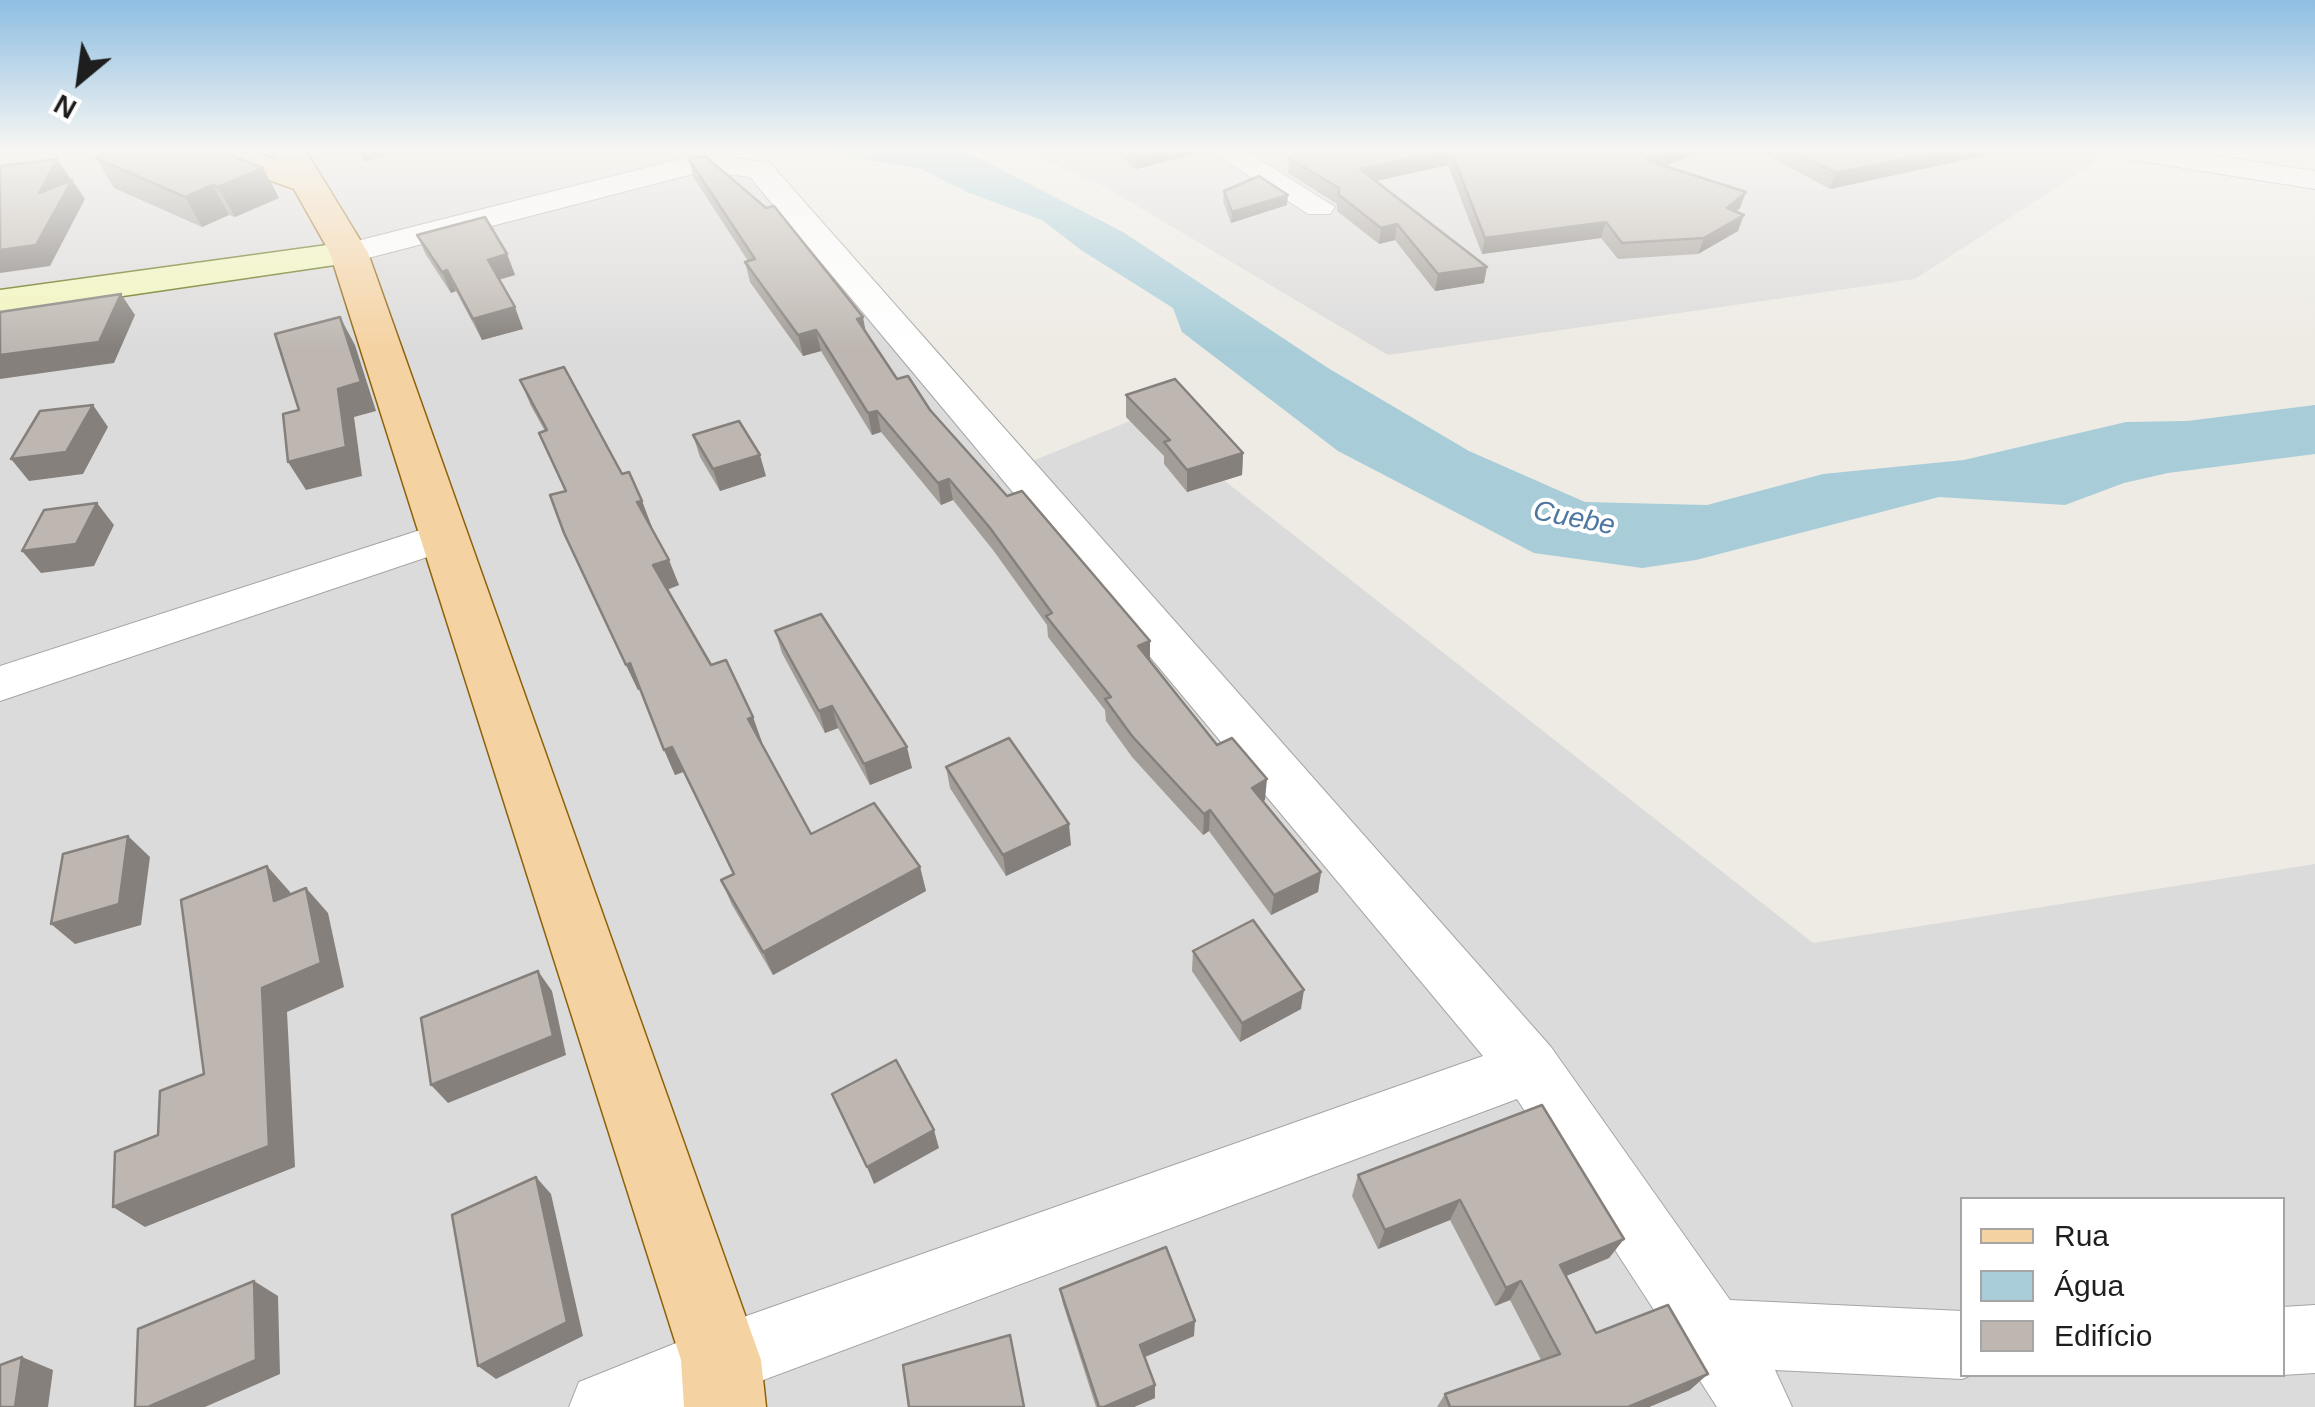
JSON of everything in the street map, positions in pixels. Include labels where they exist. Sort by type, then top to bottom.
[{"type":"main road","points":[[327,217],[349,253],[723,1383]]},
{"type":"main road","points":[[0,302],[349,253]]},
{"type":"street","points":[[349,253],[491,217]]},
{"type":"street","points":[[801,217],[1530,1067],[1712,1333],[1757,1407]]},
{"type":"street","points":[[0,684],[445,536]]},
{"type":"street","points":[[604,1407],[723,1383],[1530,1067]]},
{"type":"street","points":[[1712,1333],[1960,1346]]},
{"type":"street","points":[[2285,1340],[2315,1340]]},
{"type":"shaded area","points":[[0,217],[807,217],[996,476],[1142,416],[1813,943],[2315,864],[2315,1407],[0,1407]]},
{"type":"shaded area","points":[[1155,217],[2011,217],[1915,279],[1388,355]]},
{"type":"water","name":"Cuebe","points":[[1033,217],[1093,217],[1123,232],[1328,368],[1469,451],[1585,502],[1707,505],[1823,474],[1964,460],[2126,422],[2187,421],[2315,405],[2315,454],[2168,473],[2124,483],[2065,505],[1939,497],[1696,560],[1642,568],[1534,553],[1338,451],[1182,332],[1173,308],[1081,250]]},
{"type":"building","points":[[0,217],[52,217],[36,245],[0,250]]},
{"type":"building","points":[[485,217],[507,254],[488,260],[515,307],[473,319],[447,270],[442,272],[417,235]]},
{"type":"building","points":[[727,217],[783,217],[863,317],[857,319],[897,379],[908,376],[930,410],[1007,496],[1022,491],[1150,641],[1138,646],[1217,745],[1232,738],[1267,779],[1252,788],[1321,872],[1274,895],[1210,810],[1204,814],[1132,736],[1105,699],[1111,697],[1046,616],[1052,613],[949,479],[938,483],[877,411],[868,413],[816,330],[798,335],[745,262],[755,259]]},
{"type":"building","points":[[1367,217],[1422,217],[1487,267],[1438,274],[1397,224],[1381,228]]},
{"type":"building","points":[[1477,217],[1741,217],[1704,238],[1622,243],[1606,222],[1485,238]]},
{"type":"building","points":[[121,294],[99,342],[0,355],[0,312]]},
{"type":"building","points":[[340,317],[361,382],[338,389],[346,447],[288,462],[283,414],[299,410],[275,334]]},
{"type":"building","points":[[564,367],[622,474],[629,472],[642,501],[637,502],[669,560],[653,565],[711,665],[726,660],[753,717],[748,719],[811,834],[874,803],[920,867],[763,952],[721,880],[734,874],[672,747],[664,750],[630,663],[626,665],[550,495],[566,491],[539,433],[547,430],[520,380]]},
{"type":"building","points":[[1175,379],[1243,453],[1187,470],[1164,442],[1170,440],[1126,395]]},
{"type":"building","points":[[93,405],[66,452],[11,459],[40,411]]},
{"type":"building","points":[[739,421],[760,455],[713,469],[693,435]]},
{"type":"building","points":[[97,503],[76,544],[22,551],[44,510]]},
{"type":"building","points":[[821,614],[907,747],[864,764],[832,706],[819,711],[775,631]]},
{"type":"building","points":[[1009,738],[1069,824],[1003,855],[946,767]]},
{"type":"building","points":[[128,836],[119,904],[51,924],[63,854]]},
{"type":"building","points":[[267,866],[274,901],[306,888],[321,963],[262,988],[269,1146],[113,1207],[115,1152],[158,1135],[160,1091],[204,1074],[181,900]]},
{"type":"building","points":[[1253,920],[1304,990],[1242,1023],[1193,951]]},
{"type":"building","points":[[538,971],[553,1036],[431,1085],[421,1018]]},
{"type":"building","points":[[896,1060],[934,1130],[867,1167],[832,1094]]},
{"type":"building","points":[[1542,1105],[1624,1239],[1560,1265],[1596,1333],[1668,1305],[1708,1374],[1628,1407],[1450,1407],[1445,1394],[1560,1354],[1521,1281],[1506,1288],[1460,1200],[1385,1230],[1358,1175]]},
{"type":"building","points":[[536,1177],[567,1322],[478,1366],[452,1215]]},
{"type":"building","points":[[1166,1247],[1195,1321],[1140,1345],[1155,1385],[1099,1407],[1060,1289]]},
{"type":"building","points":[[254,1281],[256,1360],[148,1407],[135,1407],[138,1329]]},
{"type":"building","points":[[1010,1335],[1024,1407],[909,1407],[903,1365]]},
{"type":"building","points":[[22,1357],[15,1407],[0,1407],[0,1365]]}]
